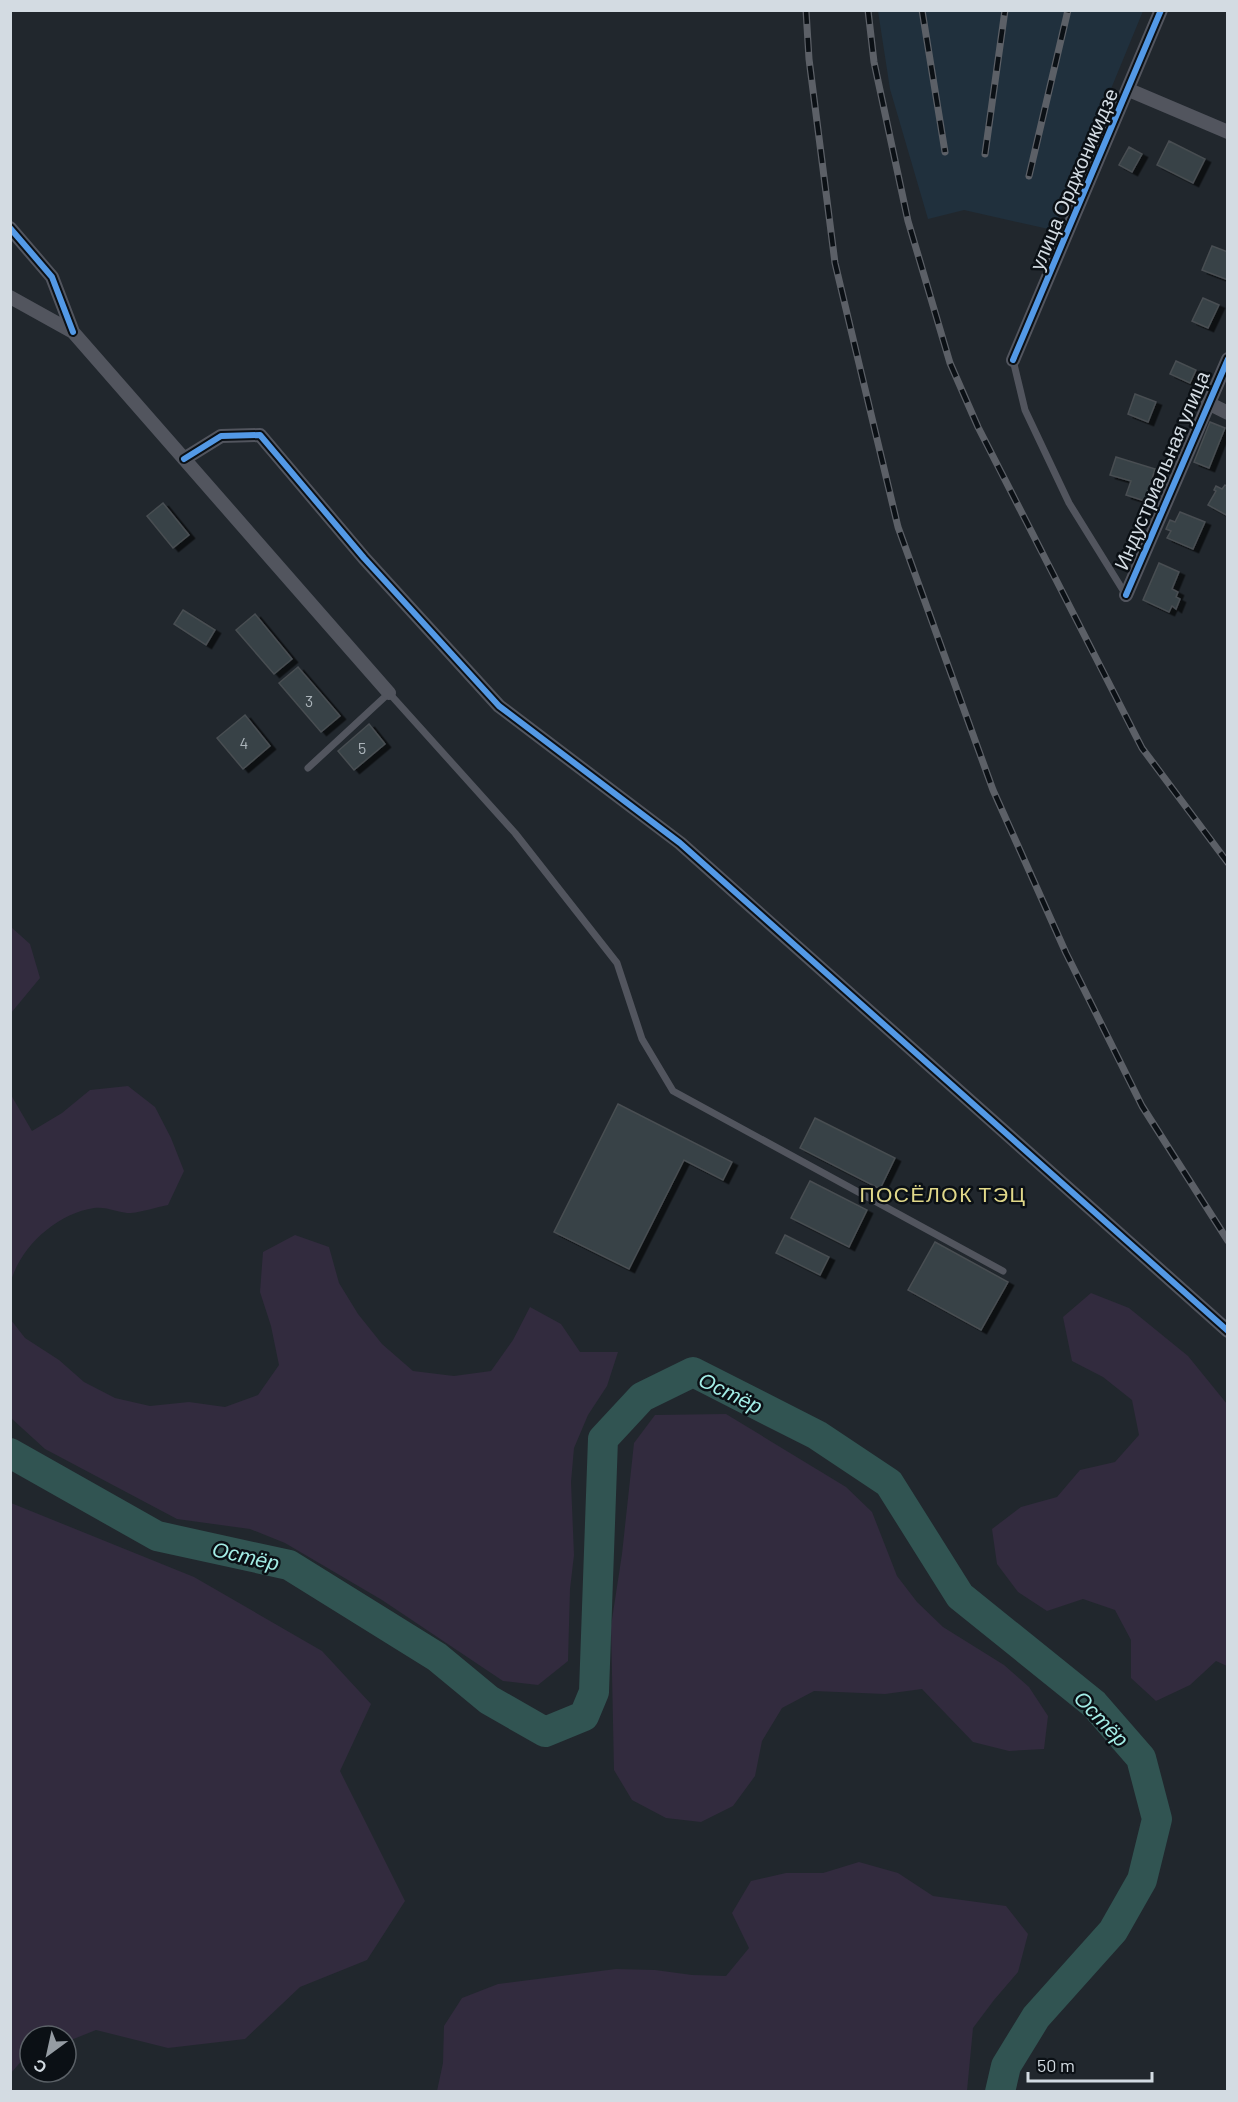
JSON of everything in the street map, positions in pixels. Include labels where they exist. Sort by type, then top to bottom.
[{"type":"street","name":"улица Орджоникидзе","points":[[1013,360],[1161,10]]},
{"type":"street","points":[[1129,90],[1227,132]]},
{"type":"street","points":[[10,228],[52,277],[73,332]]},
{"type":"street","points":[[10,297],[73,332],[389,693]]},
{"type":"street","name":"Индустриальная улица","points":[[1126,595],[1227,359]]},
{"type":"street","points":[[1208,403],[1227,412]]},
{"type":"street","points":[[184,459],[221,436],[260,435],[364,558],[499,706],[680,843],[1227,1331]]},
{"type":"lane","points":[[1013,360],[1025,410],[1069,503],[1126,595]]},
{"type":"lane","points":[[308,768],[389,693],[515,833],[617,963],[642,1039],[673,1091],[1004,1271]]},
{"type":"shaded area","points":[[878,11],[1143,11],[1053,230],[964,210],[928,219],[890,89]]},
{"type":"shaded area","points":[[11,927],[30,944],[40,978],[11,1013]]},
{"type":"shaded area","points":[[128,1086],[155,1107],[184,1171],[168,1205],[131,1213],[94,1208],[67,1217],[43,1233],[32,1244],[16,1268],[11,1281],[11,1095],[32,1131],[62,1113],[90,1090]]},
{"type":"shaded area","points":[[295,1235],[329,1247],[339,1283],[358,1314],[382,1344],[413,1371],[454,1376],[491,1371],[513,1340],[530,1307],[561,1324],[580,1352],[618,1352],[607,1386],[588,1415],[574,1448],[571,1482],[574,1555],[570,1589],[568,1661],[538,1685],[503,1681],[382,1600],[285,1543],[250,1529],[177,1519],[45,1449],[11,1418],[11,1320],[25,1338],[59,1360],[84,1382],[115,1398],[150,1406],[189,1402],[225,1407],[258,1395],[279,1365],[271,1326],[260,1292],[263,1252]]},
{"type":"shaded area","points":[[1091,1293],[1129,1308],[1188,1356],[1227,1404],[1227,1666],[1216,1661],[1190,1685],[1156,1701],[1131,1678],[1131,1640],[1115,1610],[1083,1599],[1047,1611],[1018,1592],[997,1564],[992,1529],[1021,1507],[1057,1497],[1080,1470],[1115,1462],[1139,1435],[1132,1400],[1103,1377],[1072,1361],[1063,1317]]},
{"type":"shaded area","points":[[726,1414],[846,1487],[872,1512],[897,1576],[917,1602],[943,1627],[1004,1665],[1029,1687],[1048,1716],[1044,1749],[1009,1751],[973,1742],[922,1689],[885,1694],[814,1691],[782,1708],[762,1741],[755,1776],[733,1806],[701,1822],[666,1818],[632,1800],[614,1770],[611,1626],[622,1554],[634,1443],[655,1415]]},
{"type":"shaded area","points":[[11,1503],[194,1577],[322,1651],[371,1704],[340,1771],[405,1901],[367,1960],[300,1987],[245,2039],[168,2048],[96,2030],[78,2037],[78,2024],[18,2024],[18,2065],[11,2073]]},
{"type":"shaded area","points":[[859,1862],[898,1873],[933,1896],[1006,1906],[1028,1934],[1018,1972],[973,2028],[967,2091],[437,2091],[443,2063],[444,2026],[462,1998],[498,1984],[616,1969],[726,1976],[749,1948],[732,1913],[751,1881],[786,1873],[823,1873]]},
{"type":"building","points":[[1169,141],[1205,159],[1193,183],[1157,165]]},
{"type":"building","points":[[1129,147],[1142,154],[1132,172],[1119,165]]},
{"type":"building","points":[[1212,246],[1228,252],[1228,280],[1202,270]]},
{"type":"building","points":[[1203,298],[1219,305],[1208,328],[1192,321]]},
{"type":"building","points":[[1176,361],[1196,370],[1190,383],[1170,374]]},
{"type":"building","points":[[1135,394],[1156,402],[1148,422],[1128,414]]},
{"type":"building","points":[[1210,422],[1225,428],[1209,468],[1194,462]]},
{"type":"building","points":[[1116,457],[1155,469],[1145,501],[1126,495],[1131,481],[1110,475]]},
{"type":"building","points":[[1225,485],[1228,487],[1228,516],[1208,505],[1216,491],[1214,490],[1216,486],[1222,489]]},
{"type":"building","points":[[163,503],[189,535],[173,548],[147,516]]},
{"type":"building","points":[[1180,512],[1205,522],[1193,549],[1167,538],[1171,531],[1166,529],[1170,520],[1175,522]]},
{"type":"building","points":[[1159,563],[1179,572],[1172,589],[1178,592],[1176,597],[1180,599],[1176,609],[1172,606],[1169,612],[1143,600]]},
{"type":"building","points":[[183,610],[215,630],[206,645],[174,624]]},
{"type":"building","points":[[255,614],[292,659],[274,674],[236,630]]},
{"type":"building","points":[[298,667],[340,716],[321,732],[279,683]]},
{"type":"building","points":[[245,715],[270,746],[243,769],[217,738]]},
{"type":"building","points":[[369,724],[385,744],[354,770],[338,751]]},
{"type":"building","points":[[618,1104],[732,1162],[723,1180],[684,1160],[629,1269],[554,1232]]},
{"type":"building","points":[[815,1118],[895,1158],[880,1189],[800,1148]]},
{"type":"building","points":[[810,1181],[867,1210],[849,1247],[791,1218]]},
{"type":"building","points":[[785,1235],[829,1257],[820,1275],[776,1253]]},
{"type":"building","points":[[935,1242],[1008,1282],[981,1330],[908,1290]]},
{"type":"waterway","name":"Остёр","points":[[10,1453],[157,1536],[289,1565],[437,1657],[489,1700],[545,1732],[584,1716],[594,1692],[603,1439],[642,1397],[693,1372],[817,1435],[889,1483],[960,1596],[1094,1704],[1141,1758],[1157,1819],[1142,1880],[1113,1931],[1036,2017],[1006,2066],[1000,2092]]},
{"type":"railway","points":[[806,10],[809,59],[835,263],[898,527],[993,790],[1066,953],[1142,1106],[1228,1241]]},
{"type":"railway","points":[[868,10],[874,62],[908,221],[950,363],[978,427],[1142,748],[1228,863]]},
{"type":"railway","points":[[922,10],[945,152]]},
{"type":"railway","points":[[985,154],[1005,10]]},
{"type":"railway","points":[[1029,176],[1068,10]]},
{"type":"cycle path","points":[[1013,360],[1161,10]]},
{"type":"cycle path","points":[[10,228],[52,277],[73,332]]},
{"type":"cycle path","points":[[1126,595],[1228,359]]},
{"type":"cycle path","points":[[184,459],[221,436],[260,435],[364,558],[499,706],[680,843],[1228,1331]]},
{"type":"district","name":"ПОСЁЛОК ТЭЦ","points":[[943,1193]]}]
